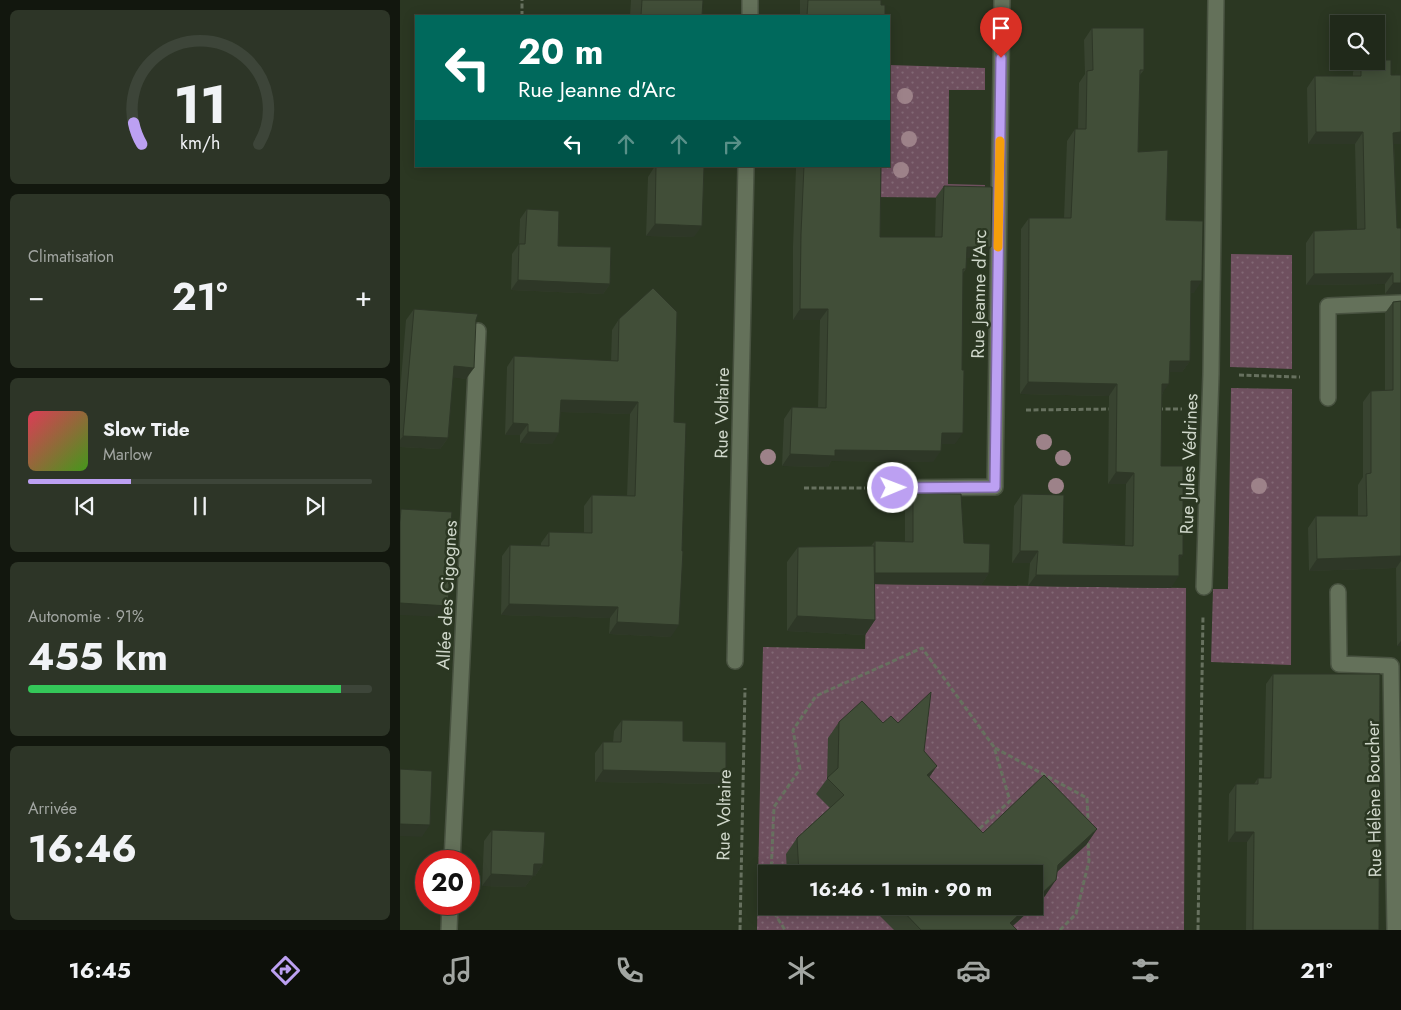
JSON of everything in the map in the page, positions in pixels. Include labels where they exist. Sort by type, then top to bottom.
[{"type":"street","points":[[750,0],[750,15]]},
{"type":"street","name":"Rue Jeanne d'Arc","points":[[893,488],[995,487],[1002,0]]},
{"type":"street","name":"Rue Jules Védrines","points":[[1204,587],[1211,374],[1216,0]]},
{"type":"street","name":"Rue Voltaire","points":[[735,661],[746,167]]},
{"type":"street","points":[[1328,398],[1328,306],[1401,303]]},
{"type":"street","name":"Allée des Cigognes","points":[[453,850],[478,332]]},
{"type":"street","name":"Rue Hélène Boucher","points":[[1338,592],[1339,664],[1391,666],[1395,930]]},
{"type":"street","points":[[449,930],[450,915]]},
{"type":"path","points":[[522,0],[522,15]]},
{"type":"path","points":[[1211,374],[1328,377]]},
{"type":"path","points":[[996,410],[1117,409]]},
{"type":"path","points":[[1154,409],[1210,409]]},
{"type":"path","points":[[804,488],[893,488]]},
{"type":"path","points":[[1198,930],[1204,587]]},
{"type":"path","points":[[771,865],[774,807],[800,769],[793,730],[816,696],[922,648],[994,747],[1010,801],[976,832]]},
{"type":"path","name":"Rue Voltaire","points":[[740,930],[745,680]]},
{"type":"path","points":[[994,747],[1087,798],[1088,825]]},
{"type":"path","points":[[1060,930],[1076,914],[1089,861],[1088,834]]},
{"type":"path","points":[[775,915],[784,930]]},
{"type":"shaded area","points":[[890,65],[985,68],[985,90],[949,90],[948,184],[985,185],[984,198],[873,197],[874,167],[890,167]]},
{"type":"shaded area","points":[[1231,254],[1292,255],[1292,369],[1230,367]]},
{"type":"shaded area","points":[[1231,388],[1292,389],[1291,665],[1211,662],[1213,589],[1228,589]]},
{"type":"shaded area","points":[[867,584],[1186,588],[1184,930],[757,930],[758,883],[758,915],[1043,915],[1043,865],[758,865],[763,647],[865,649]]},
{"type":"building","points":[[642,0],[703,0],[702,15],[641,15]]},
{"type":"building","points":[[808,0],[881,0],[881,5],[885,5],[885,15],[807,15]]},
{"type":"building","points":[[1092,28],[1144,28],[1144,70],[1140,70],[1138,152],[1168,150],[1166,220],[1203,221],[1202,281],[1191,281],[1190,361],[1170,361],[1169,384],[1162,384],[1161,466],[1183,466],[1183,555],[1179,555],[1179,576],[1036,575],[1038,551],[1020,551],[1022,494],[1064,495],[1063,543],[1133,546],[1134,473],[1116,472],[1117,384],[1028,382],[1029,218],[1071,218],[1075,129],[1086,129],[1087,71],[1093,70]]},
{"type":"building","points":[[1385,60],[1391,60],[1391,75],[1401,75],[1401,132],[1393,133],[1397,228],[1401,228],[1401,283],[1393,283],[1393,273],[1314,274],[1314,231],[1365,229],[1363,132],[1316,132],[1315,76],[1361,76],[1361,70],[1385,70]]},
{"type":"building","points":[[656,167],[704,167],[702,226],[655,224]]},
{"type":"building","points":[[804,167],[881,167],[880,237],[942,237],[944,186],[992,187],[991,247],[967,247],[966,269],[963,269],[963,433],[942,433],[941,451],[835,450],[835,456],[790,454],[792,407],[826,408],[828,309],[800,309]]},
{"type":"building","points":[[527,209],[559,211],[558,246],[611,247],[610,284],[518,280],[519,244],[525,244]]},
{"type":"building","points":[[653,288],[677,312],[674,422],[686,423],[679,625],[617,622],[618,607],[509,604],[510,545],[549,546],[549,532],[592,533],[592,495],[635,496],[638,402],[561,400],[559,433],[528,432],[528,424],[513,423],[514,356],[618,361],[619,319]]},
{"type":"building","points":[[1401,301],[1401,556],[1317,559],[1316,516],[1367,516],[1366,474],[1371,473],[1371,391],[1393,390],[1393,302]]},
{"type":"building","points":[[414,309],[478,314],[476,320],[474,368],[454,366],[448,438],[403,436]]},
{"type":"building","points":[[913,493],[961,494],[964,543],[990,544],[989,573],[875,573],[875,541],[913,542]]},
{"type":"building","points":[[401,509],[452,512],[449,543],[451,543],[448,606],[400,603]]},
{"type":"building","points":[[874,546],[875,620],[797,616],[798,547]]},
{"type":"building","points":[[1273,674],[1380,674],[1379,930],[1253,930],[1254,832],[1235,832],[1236,784],[1258,784],[1258,778],[1271,778]]},
{"type":"building","points":[[931,692],[924,751],[937,766],[927,775],[983,833],[1044,775],[1097,829],[1058,865],[1056,880],[1043,892],[1043,865],[798,865],[797,838],[844,795],[827,778],[838,768],[839,722],[862,701],[883,723],[891,716],[898,723]]},
{"type":"building","points":[[622,720],[683,721],[683,741],[726,742],[726,773],[603,770],[603,742],[621,742]]},
{"type":"building","points":[[400,769],[432,771],[430,825],[400,824]]},
{"type":"building","points":[[492,830],[545,832],[543,864],[534,864],[533,876],[491,874]]},
{"type":"building","points":[[907,915],[1018,915],[1010,923],[1017,930],[921,930]]},
{"type":"slow traffic","points":[[998,247],[1000,141]]},
{"type":"route","points":[[893,488],[995,487],[1001,58]]}]
